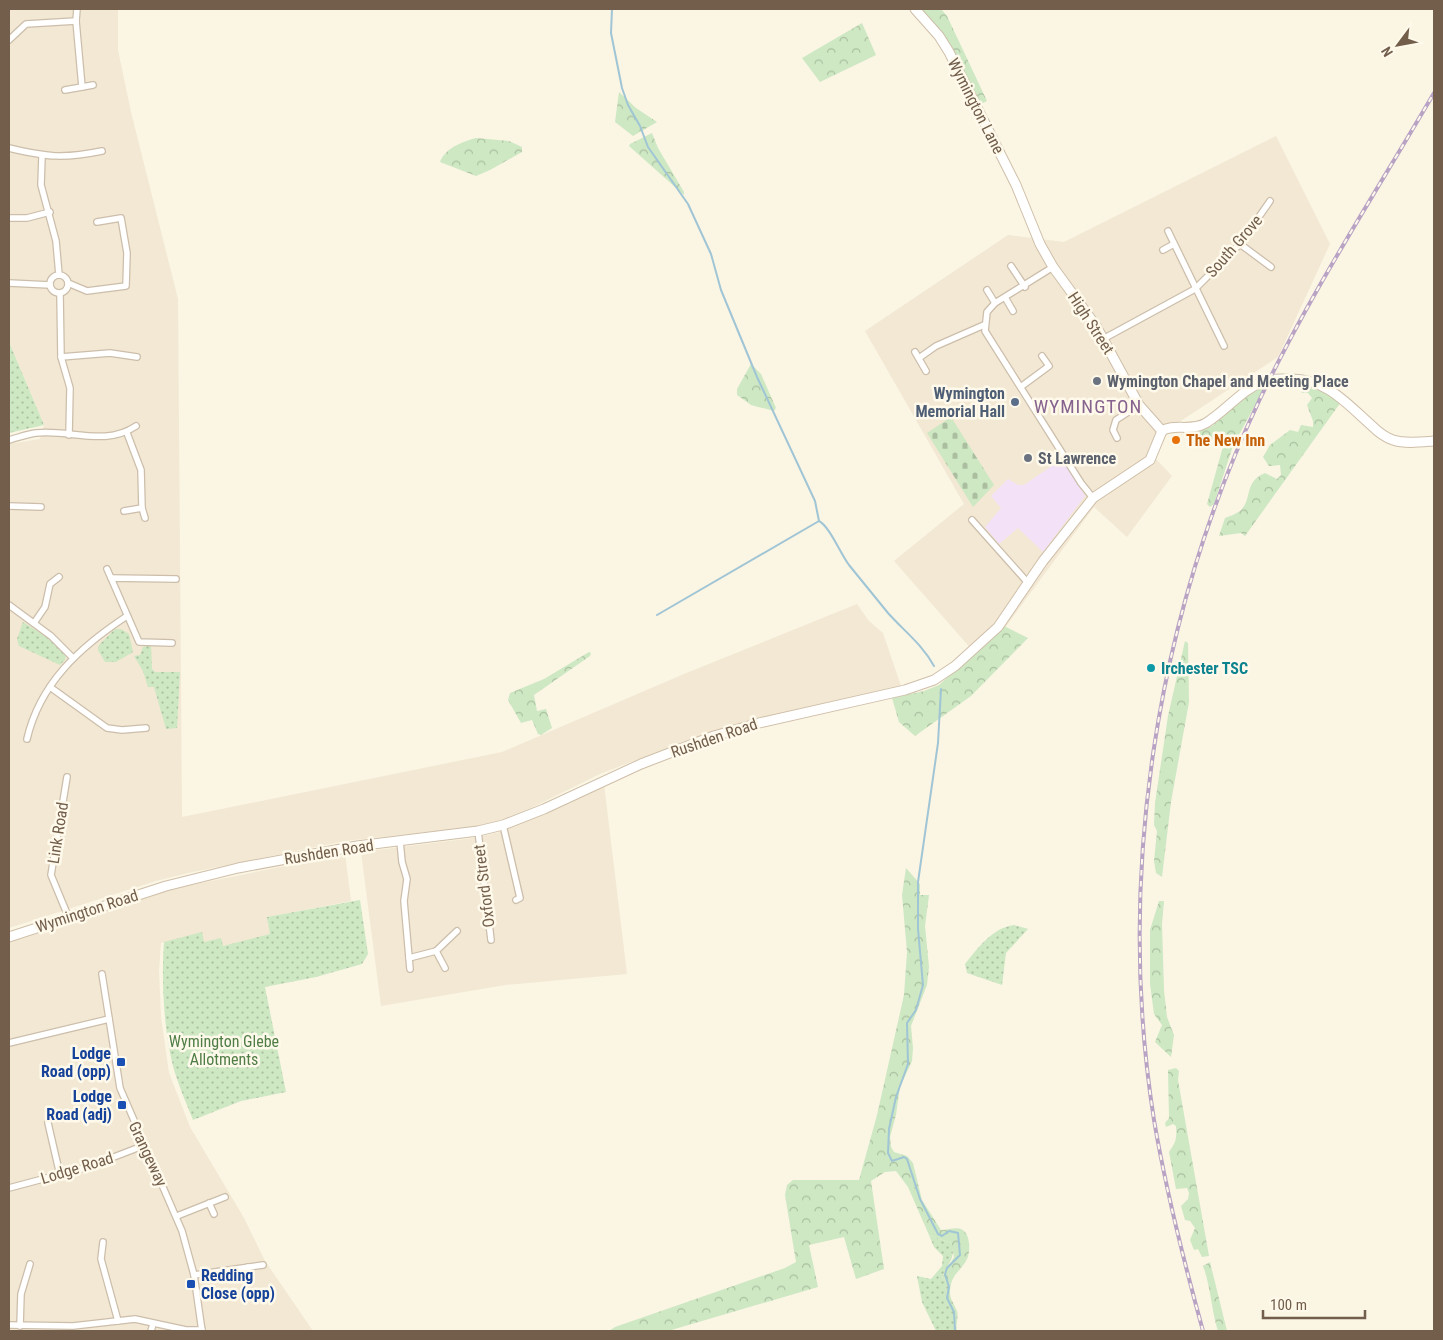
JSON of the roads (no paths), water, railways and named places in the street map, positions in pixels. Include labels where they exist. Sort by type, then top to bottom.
[{"type":"street","points":[[77,9],[76,21],[82,87]]},
{"type":"street","name":"Wymington Lane","points":[[915,9],[939,36],[949,52],[1016,185],[1025,211]]},
{"type":"street","points":[[9,40],[26,24],[76,21]]},
{"type":"street","points":[[65,90],[93,85]]},
{"type":"street","points":[[9,148],[42,156],[72,157],[102,151]]},
{"type":"street","points":[[42,156],[41,185],[50,212],[56,241],[59,275]]},
{"type":"street","name":"South Grove","points":[[1103,339],[1195,289],[1240,244],[1270,201]]},
{"type":"street","name":"High Street","points":[[1025,211],[1053,267],[1103,339],[1139,404],[1162,431]]},
{"type":"street","points":[[9,218],[27,218],[50,212]]},
{"type":"street","points":[[68,283],[86,291],[126,286],[127,253],[121,218],[97,222]]},
{"type":"street","name":"South Grove","points":[[1168,231],[1224,346]]},
{"type":"street","points":[[1164,250],[1174,244]]},
{"type":"street","points":[[1240,244],[1272,267]]},
{"type":"street","points":[[1011,266],[1025,287]]},
{"type":"street","points":[[1053,267],[1025,287],[995,304],[987,312],[984,325],[985,331],[1022,386],[1081,483],[1093,498]]},
{"type":"street","points":[[59,275],[65,277],[68,283],[67,289],[60,294],[54,292],[50,285],[52,278],[59,275]]},
{"type":"street","points":[[9,283],[50,285]]},
{"type":"street","points":[[987,290],[995,304]]},
{"type":"street","points":[[60,294],[61,357],[70,388],[69,435]]},
{"type":"street","points":[[1006,299],[1013,311]]},
{"type":"street","points":[[919,358],[936,346],[984,325]]},
{"type":"street","points":[[915,352],[926,371]]},
{"type":"street","points":[[61,357],[110,353],[137,357]]},
{"type":"street","points":[[1022,386],[1049,366],[1042,356]]},
{"type":"street","points":[[1162,431],[1167,428],[1197,427],[1216,416],[1241,394],[1262,382],[1297,379],[1314,381],[1330,389],[1387,438],[1409,442],[1434,441]]},
{"type":"street","points":[[1117,438],[1113,430],[1116,420],[1139,404]]},
{"type":"street","points":[[9,440],[36,433],[94,438],[127,433],[136,426]]},
{"type":"street","name":"Rushden Road","points":[[166,886],[298,856],[478,831],[503,825],[544,809],[641,764],[714,736],[759,723],[906,690],[934,680],[955,666],[998,627],[1043,561],[1093,498],[1150,460],[1162,431]]},
{"type":"street","points":[[127,433],[141,470],[142,508],[145,518]]},
{"type":"street","points":[[9,506],[40,507]]},
{"type":"street","points":[[124,511],[142,508]]},
{"type":"street","points":[[972,520],[1029,584]]},
{"type":"street","points":[[107,569],[139,642],[172,643]]},
{"type":"street","points":[[34,623],[45,607],[50,584],[59,577]]},
{"type":"street","points":[[110,578],[176,579]]},
{"type":"street","points":[[9,604],[51,636],[73,658]]},
{"type":"street","points":[[27,739],[32,720],[58,673],[103,632],[127,616]]},
{"type":"street","points":[[50,687],[108,728],[122,730],[146,728]]},
{"type":"street","name":"Link Road","points":[[67,777],[51,876],[68,916]]},
{"type":"street","points":[[503,825],[520,898],[516,900]]},
{"type":"street","name":"Oxford Street","points":[[478,831],[490,940]]},
{"type":"street","points":[[400,841],[402,862],[407,878],[404,901],[410,969]]},
{"type":"street","name":"Wymington Road","points":[[9,937],[68,916],[166,886]]},
{"type":"street","points":[[409,958],[436,951],[457,931]]},
{"type":"street","points":[[436,951],[445,968]]},
{"type":"street","name":"Grangeway","points":[[102,974],[120,1088],[177,1216],[194,1275],[202,1331]]},
{"type":"street","points":[[9,1043],[109,1019]]},
{"type":"street","points":[[48,1123],[60,1175]]},
{"type":"street","name":"Lodge Road","points":[[9,1188],[88,1167],[145,1145]]},
{"type":"street","points":[[177,1216],[225,1197]]},
{"type":"street","points":[[209,1203],[214,1214]]},
{"type":"street","points":[[103,1242],[101,1259],[118,1321]]},
{"type":"street","points":[[20,1326],[21,1294],[30,1264]]},
{"type":"street","points":[[194,1275],[263,1265]]},
{"type":"street","points":[[248,1267],[250,1280]]},
{"type":"street","points":[[9,1325],[73,1326],[135,1320],[186,1330],[202,1331]]},
{"type":"street","points":[[151,1331],[153,1324]]},
{"type":"waterway","points":[[612,9],[611,33],[622,88],[628,105],[640,126],[648,147],[688,204],[711,254],[721,290],[757,377],[815,501],[819,521],[831,534],[849,565],[888,613],[924,651],[934,666]]},
{"type":"waterway","points":[[657,615],[819,521]]},
{"type":"waterway","points":[[941,689],[938,743],[918,882],[918,929],[923,985],[916,1010],[907,1023],[908,1064],[896,1097],[889,1129],[888,1153],[892,1161],[904,1157],[907,1159],[920,1199],[938,1234],[942,1236],[949,1231],[958,1233],[960,1255],[947,1268],[945,1274],[949,1287],[947,1298],[954,1312],[955,1331]]},
{"type":"railway","points":[[1203,1331],[1164,1173],[1154,1120],[1143,1029],[1140,937],[1143,845],[1153,753],[1170,662],[1193,572],[1223,485],[1278,361],[1343,245],[1434,93]]},
{"type":"place","name":"Wymington Chapel and Meeting Place","points":[[1097,381]]},
{"type":"place","name":"Wymington Memorial Hall","points":[[1015,402]]},
{"type":"place","name":"The New Inn","points":[[1176,440]]},
{"type":"place","name":"St Lawrence","points":[[1028,458]]},
{"type":"place","name":"Irchester TSC","points":[[1151,668]]},
{"type":"place","name":"Lodge Road (opp)","points":[[121,1062]]},
{"type":"place","name":"Lodge Road (adj)","points":[[122,1105]]},
{"type":"place","name":"Redding Close (opp)","points":[[191,1284]]},
{"type":"district","name":"WYMINGTON","points":[[1088,406]]},
{"type":"park label","name":"Wymington Glebe Allotments","points":[[224,1050]]}]
